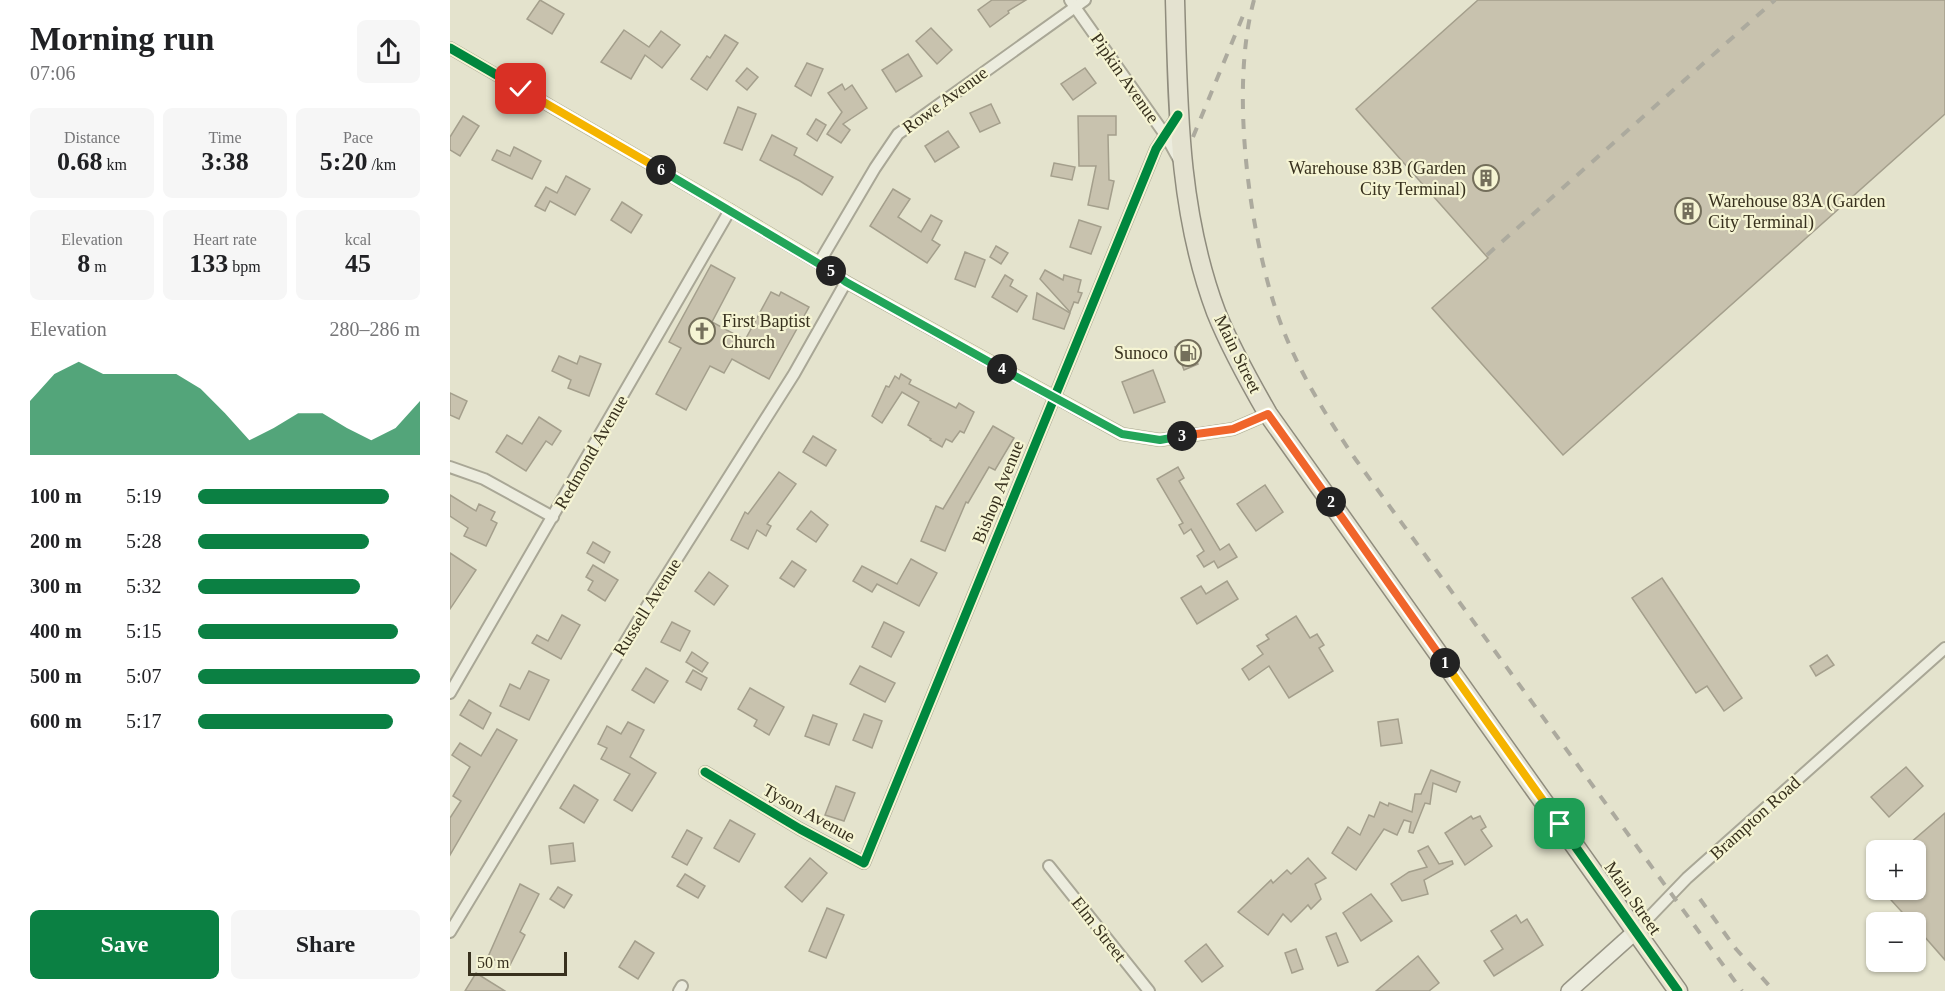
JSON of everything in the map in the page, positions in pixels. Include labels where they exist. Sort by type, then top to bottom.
[{"type":"main road","name":"Main Street","points":[[1175,0],[1178,115],[1182,165],[1190,214],[1207,284],[1234,352],[1268,414],[1678,991]]},
{"type":"main road","name":"Brampton Road","points":[[1569,991],[1636,931]]},
{"type":"street","name":"Rowe Avenue","points":[[819,263],[875,168],[898,134],[1073,3],[1085,0]]},
{"type":"street","name":"Pipkin Avenue","points":[[1073,3],[1166,136],[1178,115]]},
{"type":"street","points":[[450,48],[730,210],[819,263],[846,282],[1054,399],[1122,434],[1160,440],[1233,429],[1268,414]]},
{"type":"street","name":"Main Street","points":[[1166,136],[1182,165]]},
{"type":"street","name":"Bishop Avenue","points":[[864,863],[1156,149],[1166,136]]},
{"type":"street","name":"Redmond Avenue","points":[[450,693],[730,210]]},
{"type":"street","name":"Russell Avenue","points":[[450,932],[649,603],[794,374],[846,282]]},
{"type":"street","points":[[450,467],[484,479],[553,517]]},
{"type":"street","name":"Brampton Road","points":[[1636,931],[1687,878],[1945,648]]},
{"type":"street","name":"Tyson Avenue","points":[[705,772],[864,863]]},
{"type":"street","name":"Elm Street","points":[[1049,866],[1149,991]]},
{"type":"building","points":[[540,0],[564,14],[552,34],[527,19]]},
{"type":"building","points":[[992,0],[1026,0],[1008,11],[1009,13],[990,27],[978,10]]},
{"type":"building","name":"Warehouse 83A (Garden City Terminal)","points":[[1478,0],[1945,0],[1945,114],[1563,455],[1432,308],[1488,258],[1356,109]]},
{"type":"building","points":[[931,28],[952,50],[937,64],[916,41]]},
{"type":"building","points":[[624,30],[649,47],[661,31],[680,45],[662,68],[645,55],[631,79],[601,62]]},
{"type":"building","points":[[725,35],[738,43],[707,90],[691,79],[707,56],[710,58]]},
{"type":"building","points":[[908,54],[922,76],[896,92],[882,70]]},
{"type":"building","points":[[807,63],[823,69],[811,96],[795,86]]},
{"type":"building","points":[[747,68],[758,77],[747,90],[736,81]]},
{"type":"building","points":[[1085,68],[1096,83],[1073,100],[1061,84]]},
{"type":"building","points":[[842,84],[845,90],[852,85],[867,108],[843,124],[850,130],[841,143],[827,134],[842,112],[828,93]]},
{"type":"building","points":[[991,104],[1000,123],[980,132],[970,113]]},
{"type":"building","points":[[738,107],[756,114],[742,150],[724,143]]},
{"type":"building","points":[[463,116],[479,126],[460,156],[450,150],[450,137]]},
{"type":"building","points":[[1078,116],[1116,116],[1116,135],[1108,135],[1109,180],[1114,181],[1108,209],[1088,205],[1096,166],[1079,166]]},
{"type":"building","points":[[816,119],[826,125],[817,141],[807,134]]},
{"type":"building","points":[[948,131],[959,147],[935,162],[925,146]]},
{"type":"building","points":[[772,135],[797,148],[794,155],[833,177],[822,195],[760,160]]},
{"type":"building","points":[[514,147],[541,161],[532,179],[492,160],[497,150],[510,156]]},
{"type":"building","points":[[1054,163],[1075,167],[1072,180],[1051,176]]},
{"type":"building","points":[[566,176],[590,189],[575,215],[550,201],[545,211],[535,206],[546,187],[557,193]]},
{"type":"building","points":[[893,189],[910,199],[898,217],[921,232],[931,215],[942,221],[932,240],[940,245],[927,263],[870,226]]},
{"type":"building","points":[[622,202],[642,215],[631,233],[611,220]]},
{"type":"building","points":[[1079,220],[1101,227],[1091,254],[1070,247]]},
{"type":"building","points":[[996,246],[1008,253],[1001,264],[990,257]]},
{"type":"building","points":[[965,252],[985,260],[975,287],[955,279]]},
{"type":"building","name":"First Baptist Church","points":[[711,265],[735,278],[712,322],[745,340],[771,292],[779,296],[781,292],[809,307],[769,379],[732,359],[724,373],[710,366],[686,410],[656,394],[681,348],[669,342]]},
{"type":"building","points":[[1045,270],[1063,280],[1064,275],[1081,280],[1078,292],[1082,293],[1078,303],[1074,302],[1070,312],[1040,279]]},
{"type":"building","points":[[1005,275],[1013,280],[1010,286],[1027,296],[1017,312],[992,297]]},
{"type":"building","points":[[1037,293],[1070,313],[1064,329],[1033,319]]},
{"type":"building","points":[[1189,341],[1198,364],[1184,370],[1175,347]]},
{"type":"building","points":[[559,356],[577,364],[580,356],[601,364],[589,396],[568,388],[571,380],[552,371]]},
{"type":"building","points":[[1153,370],[1165,402],[1134,413],[1122,382]]},
{"type":"building","points":[[901,374],[911,380],[909,384],[956,408],[959,403],[974,412],[964,433],[960,431],[952,442],[946,439],[942,447],[930,440],[908,425],[919,402],[902,392],[882,423],[872,416],[886,386],[889,387],[895,376],[899,379]]},
{"type":"building","points":[[450,393],[467,401],[459,419],[450,415]]},
{"type":"building","points":[[539,417],[561,431],[552,445],[546,441],[526,471],[496,452],[507,435],[522,444]]},
{"type":"building","points":[[993,426],[1014,438],[995,470],[989,467],[968,503],[966,502],[945,551],[921,541],[936,506],[943,509]]},
{"type":"building","points":[[813,436],[836,450],[826,466],[803,452]]},
{"type":"building","points":[[1178,467],[1184,478],[1179,481],[1220,550],[1229,544],[1237,557],[1218,568],[1214,561],[1204,567],[1197,556],[1204,551],[1191,529],[1184,534],[1179,525],[1183,523],[1157,479]]},
{"type":"building","points":[[779,472],[796,484],[767,524],[771,526],[766,536],[757,530],[748,549],[731,540],[745,512],[748,514]]},
{"type":"building","points":[[1265,485],[1283,512],[1256,531],[1237,504]]},
{"type":"building","points":[[450,495],[476,511],[479,504],[495,512],[491,520],[497,523],[486,546],[464,536],[468,528],[450,516]]},
{"type":"building","points":[[811,511],[828,525],[816,542],[797,529]]},
{"type":"building","points":[[593,542],[610,552],[604,563],[587,553]]},
{"type":"building","points":[[450,553],[476,570],[450,609]]},
{"type":"building","points":[[911,559],[937,573],[919,606],[877,584],[872,592],[853,581],[862,566],[897,584]]},
{"type":"building","points":[[792,561],[806,570],[794,587],[780,578]]},
{"type":"building","points":[[593,565],[618,580],[605,601],[588,590],[593,581],[586,577]]},
{"type":"building","points":[[709,572],[728,586],[714,605],[695,591]]},
{"type":"building","points":[[1662,578],[1742,698],[1724,711],[1707,686],[1696,693],[1632,598]]},
{"type":"building","points":[[1227,581],[1238,599],[1197,624],[1181,598],[1201,586],[1206,594]]},
{"type":"building","points":[[562,615],[580,625],[561,659],[532,643],[537,635],[548,641]]},
{"type":"building","points":[[1296,616],[1310,638],[1317,634],[1324,645],[1319,648],[1333,671],[1289,698],[1269,666],[1249,680],[1242,669],[1263,654],[1257,646],[1269,639],[1266,635]]},
{"type":"building","points":[[672,622],[690,631],[680,651],[661,642]]},
{"type":"building","points":[[884,622],[904,632],[891,657],[872,647]]},
{"type":"building","points":[[692,652],[708,663],[702,672],[686,662]]},
{"type":"building","points":[[1827,655],[1834,665],[1816,676],[1810,666]]},
{"type":"building","points":[[860,666],[895,683],[885,702],[850,684]]},
{"type":"building","points":[[646,668],[668,681],[654,703],[632,690]]},
{"type":"building","points":[[693,670],[707,678],[701,690],[686,682]]},
{"type":"building","points":[[529,671],[549,680],[529,720],[500,706],[510,684],[520,689]]},
{"type":"building","points":[[750,688],[784,707],[769,735],[754,726],[757,720],[738,709]]},
{"type":"building","points":[[469,700],[491,713],[483,729],[460,715]]},
{"type":"building","points":[[864,714],[882,721],[872,748],[853,740]]},
{"type":"building","points":[[813,715],[837,724],[829,745],[805,736]]},
{"type":"building","points":[[1398,719],[1402,743],[1381,746],[1378,722]]},
{"type":"building","points":[[628,722],[644,730],[630,757],[656,773],[632,811],[614,800],[630,774],[601,759],[607,748],[598,744],[607,726],[621,734]]},
{"type":"building","points":[[497,729],[517,740],[450,855],[450,818],[461,801],[453,796],[470,767],[452,755],[460,743],[481,756]]},
{"type":"building","points":[[1906,767],[1923,786],[1889,817],[1871,797]]},
{"type":"building","points":[[1431,770],[1460,782],[1456,792],[1433,783],[1430,804],[1425,803],[1413,833],[1409,832],[1411,822],[1404,820],[1397,835],[1384,829],[1356,870],[1332,853],[1348,827],[1360,835],[1369,815],[1374,817],[1380,802],[1412,812],[1415,794],[1421,794]]},
{"type":"building","points":[[574,785],[598,800],[584,823],[560,808]]},
{"type":"building","points":[[836,786],[855,793],[844,821],[825,815]]},
{"type":"building","points":[[1945,813],[1945,960],[1926,938],[1926,912],[1902,912],[1891,900],[1926,900],[1926,840],[1914,840]]},
{"type":"building","points":[[1471,816],[1473,819],[1480,816],[1486,827],[1481,830],[1492,846],[1465,865],[1445,833]]},
{"type":"building","points":[[730,820],[755,834],[739,862],[714,848]]},
{"type":"building","points":[[687,830],[702,838],[687,865],[672,857]]},
{"type":"building","points":[[573,843],[575,861],[551,864],[549,846]]},
{"type":"building","points":[[1428,846],[1439,864],[1452,861],[1453,864],[1424,880],[1428,894],[1402,901],[1391,884],[1409,872],[1427,867],[1418,851]]},
{"type":"building","points":[[810,858],[827,873],[802,902],[785,887]]},
{"type":"building","points":[[1308,858],[1326,878],[1315,884],[1321,899],[1311,909],[1308,905],[1291,922],[1283,914],[1268,935],[1238,912],[1271,880],[1273,883],[1287,870],[1291,874]]},
{"type":"building","points":[[685,874],[705,886],[698,898],[677,886]]},
{"type":"building","points":[[520,884],[539,894],[520,932],[525,935],[509,967],[488,957]]},
{"type":"building","points":[[558,887],[572,895],[564,908],[550,899]]},
{"type":"building","points":[[1371,894],[1392,921],[1361,941],[1343,913]]},
{"type":"building","points":[[827,908],[844,915],[826,958],[809,951]]},
{"type":"building","points":[[1516,915],[1521,923],[1527,919],[1543,945],[1494,976],[1484,961],[1503,949],[1491,931]]},
{"type":"building","points":[[1336,933],[1348,962],[1338,966],[1326,937]]},
{"type":"building","points":[[635,941],[654,953],[638,979],[619,967]]},
{"type":"building","points":[[1206,944],[1223,966],[1202,982],[1185,961]]},
{"type":"building","points":[[1296,949],[1303,969],[1292,973],[1285,953]]},
{"type":"building","points":[[1418,956],[1439,983],[1429,991],[1376,991]]},
{"type":"building","points":[[476,973],[484,978],[505,991],[465,991]]},
{"type":"railway","points":[[1254,0],[1247,33],[1244,69],[1243,108],[1249,187],[1262,261],[1271,294],[1296,359],[1318,401],[1356,460],[1742,991]]},
{"type":"railway","points":[[1487,255],[1775,0]]},
{"type":"railway","points":[[1193,137],[1245,11]]},
{"type":"railway","points":[[1700,899],[1736,949],[1774,991]]},
{"type":"cycle path","points":[[450,48],[730,210],[819,263],[846,282],[1122,434],[1160,440],[1233,429],[1268,414],[1678,991]]},
{"type":"cycle path","points":[[705,772],[800,829],[864,863],[1156,149],[1178,115]]},
{"type":"place","name":"Warehouse 83B (Garden City Terminal)","points":[[1486,178]]},
{"type":"place","name":"Warehouse 83A (Garden City Terminal)","points":[[1688,211]]},
{"type":"place","name":"First Baptist Church","points":[[702,331]]},
{"type":"place","name":"Sunoco","points":[[1188,353]]},
{"type":"route","points":[[521,89],[730,210],[819,263],[846,282],[1054,399],[1122,434],[1160,440],[1233,429],[1268,414],[1560,824]]}]
